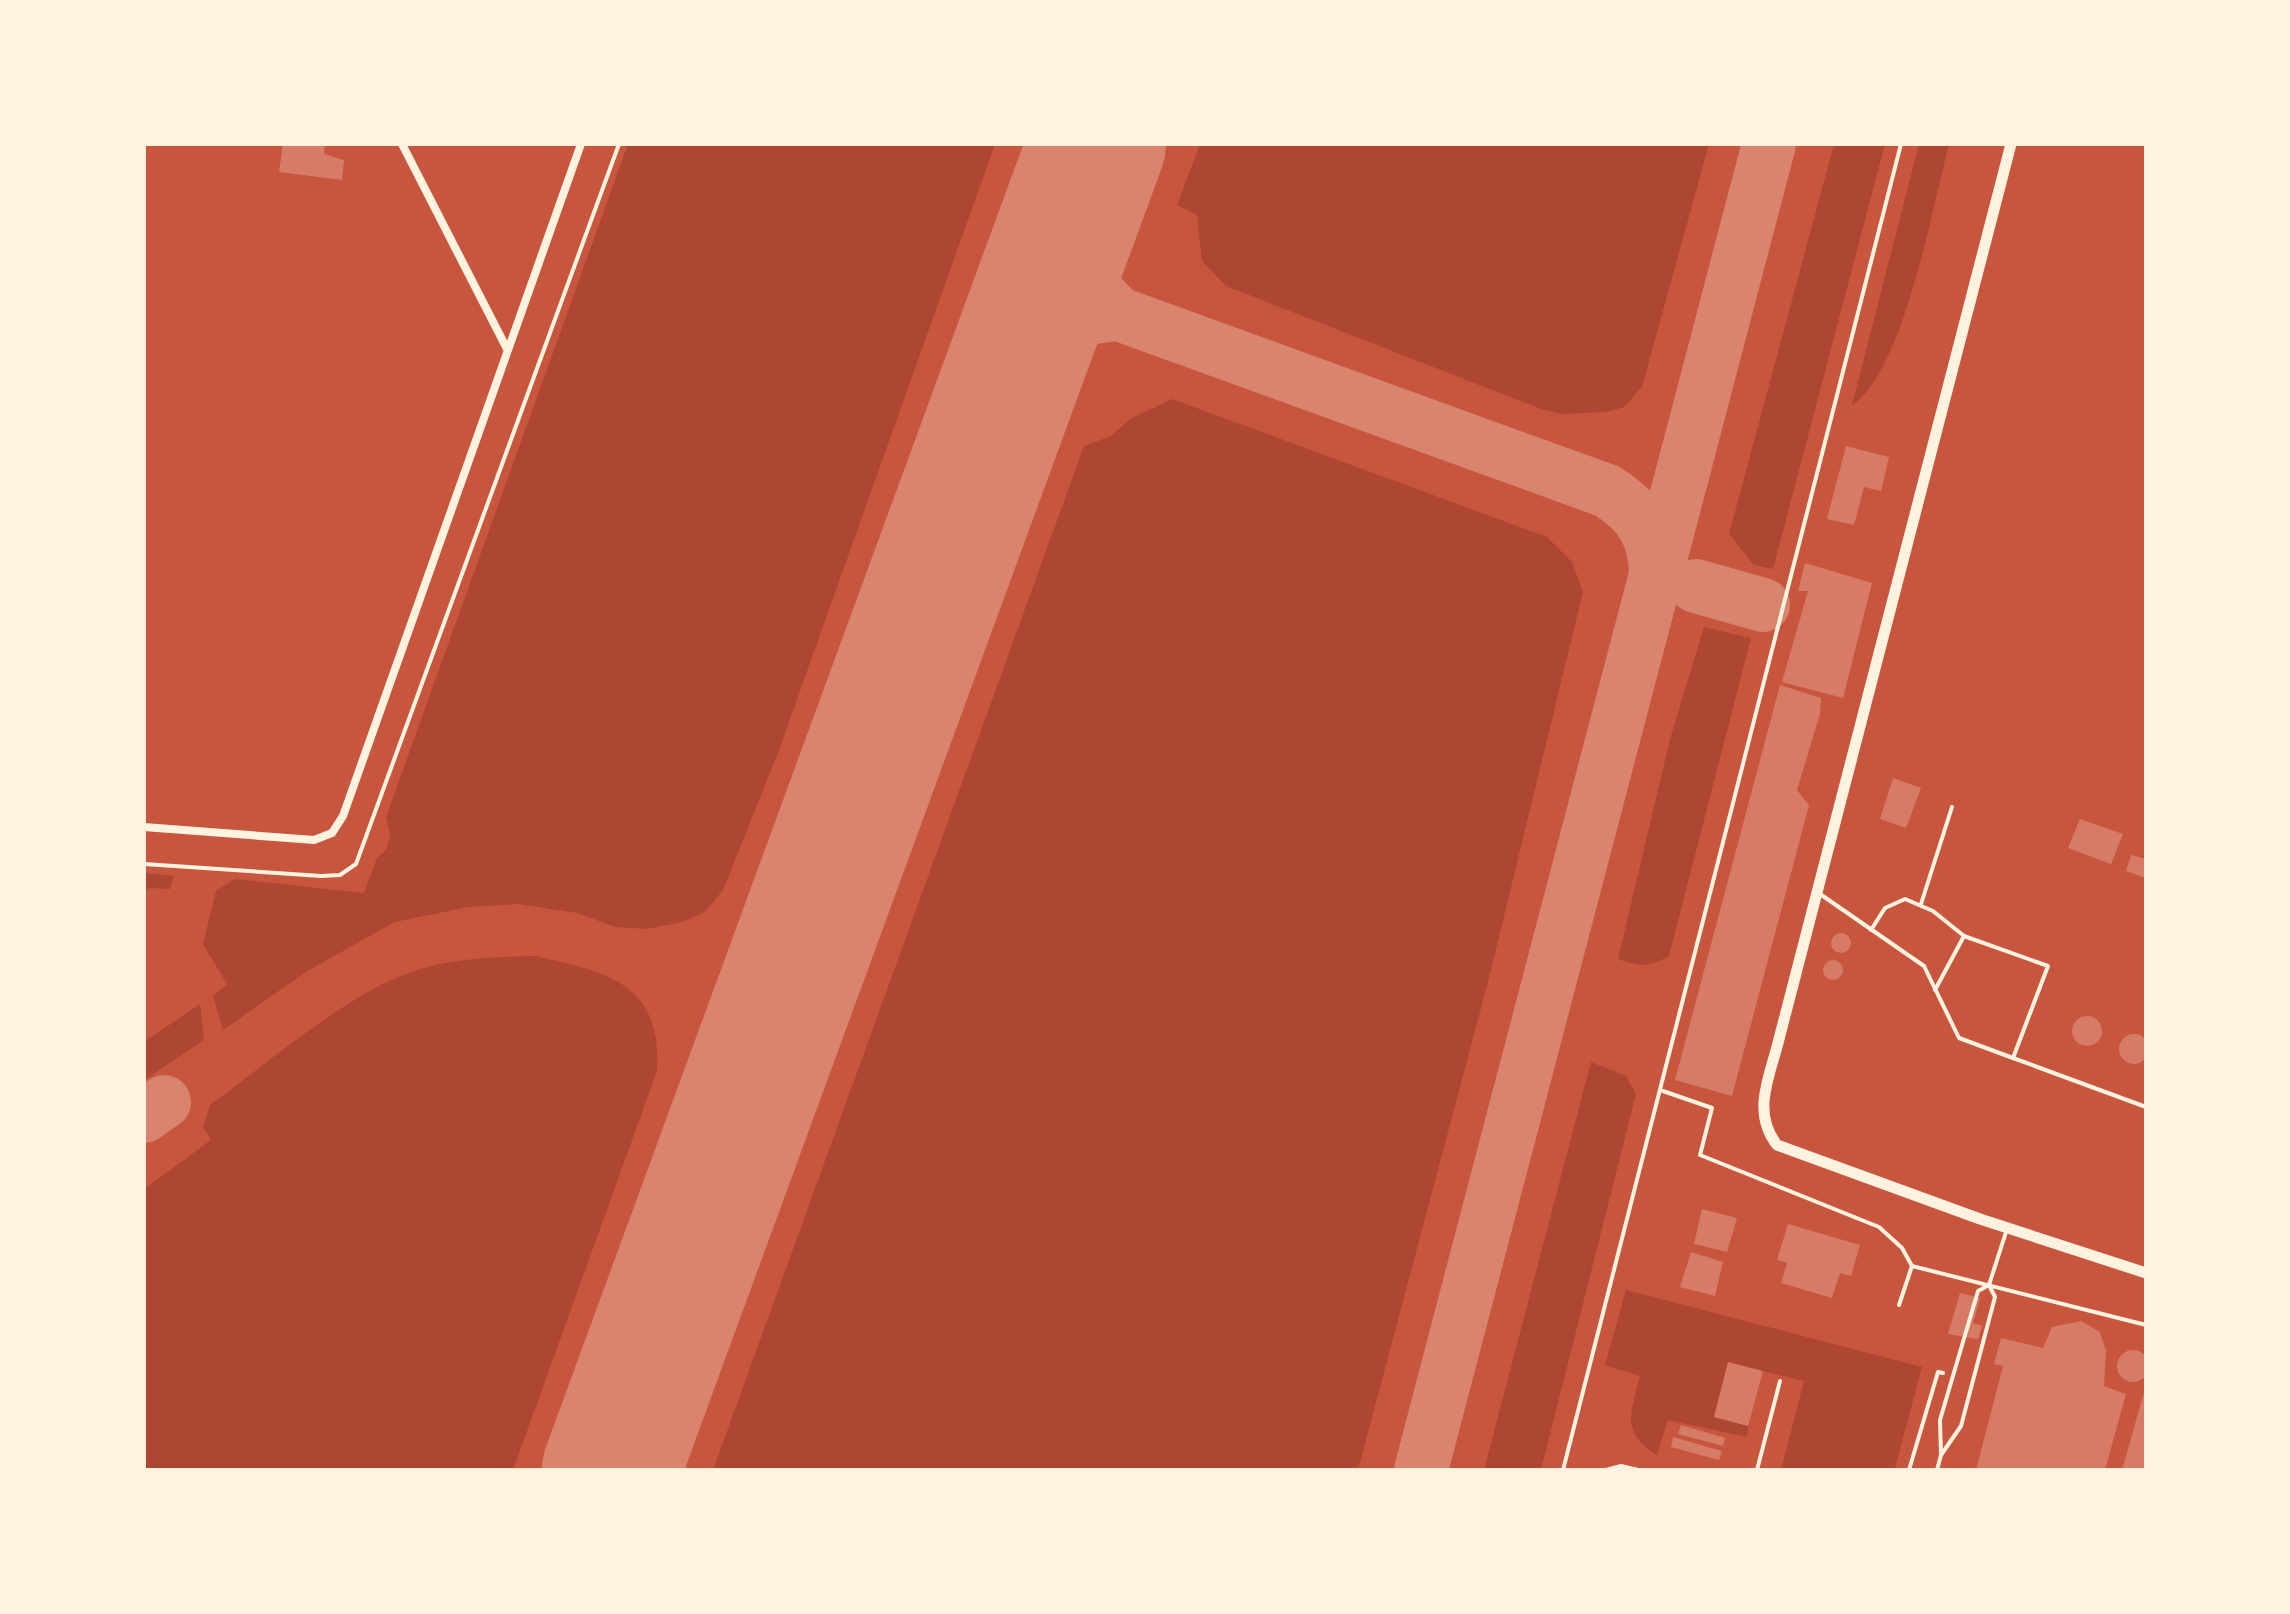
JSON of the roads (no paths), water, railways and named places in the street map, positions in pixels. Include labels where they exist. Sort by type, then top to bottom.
[{"type":"street","points":[[402,144],[507,349]]},
{"type":"street","points":[[144,827],[314,840],[332,833],[343,816],[581,144]]},
{"type":"street","points":[[2011,144],[1763,1106],[1765,1129],[1777,1145],[2146,1273]]},
{"type":"lane","points":[[144,864],[321,876],[340,875],[356,864],[619,144]]},
{"type":"lane","points":[[1563,1470],[1901,144]]},
{"type":"lane","points":[[1921,905],[1952,807]]},
{"type":"lane","points":[[1818,893],[1924,966],[1959,1038],[2146,1107]]},
{"type":"lane","points":[[1871,930],[1885,908],[1905,899],[1933,911],[1964,936],[2048,966],[2013,1058]]},
{"type":"lane","points":[[1935,990],[1964,936]]},
{"type":"lane","points":[[1662,1090],[1712,1108],[1700,1155],[1879,1227],[1902,1248],[1912,1266],[2146,1325]]},
{"type":"lane","points":[[1937,1470],[1941,1455],[1940,1420],[1978,1291],[1989,1285],[2008,1227]]},
{"type":"lane","points":[[1899,1305],[1912,1266]]},
{"type":"lane","points":[[1941,1455],[1961,1426],[1995,1297],[1989,1285]]},
{"type":"lane","points":[[1757,1470],[1780,1381]]},
{"type":"lane","points":[[1606,1470],[1621,1466],[1638,1470]]}]
